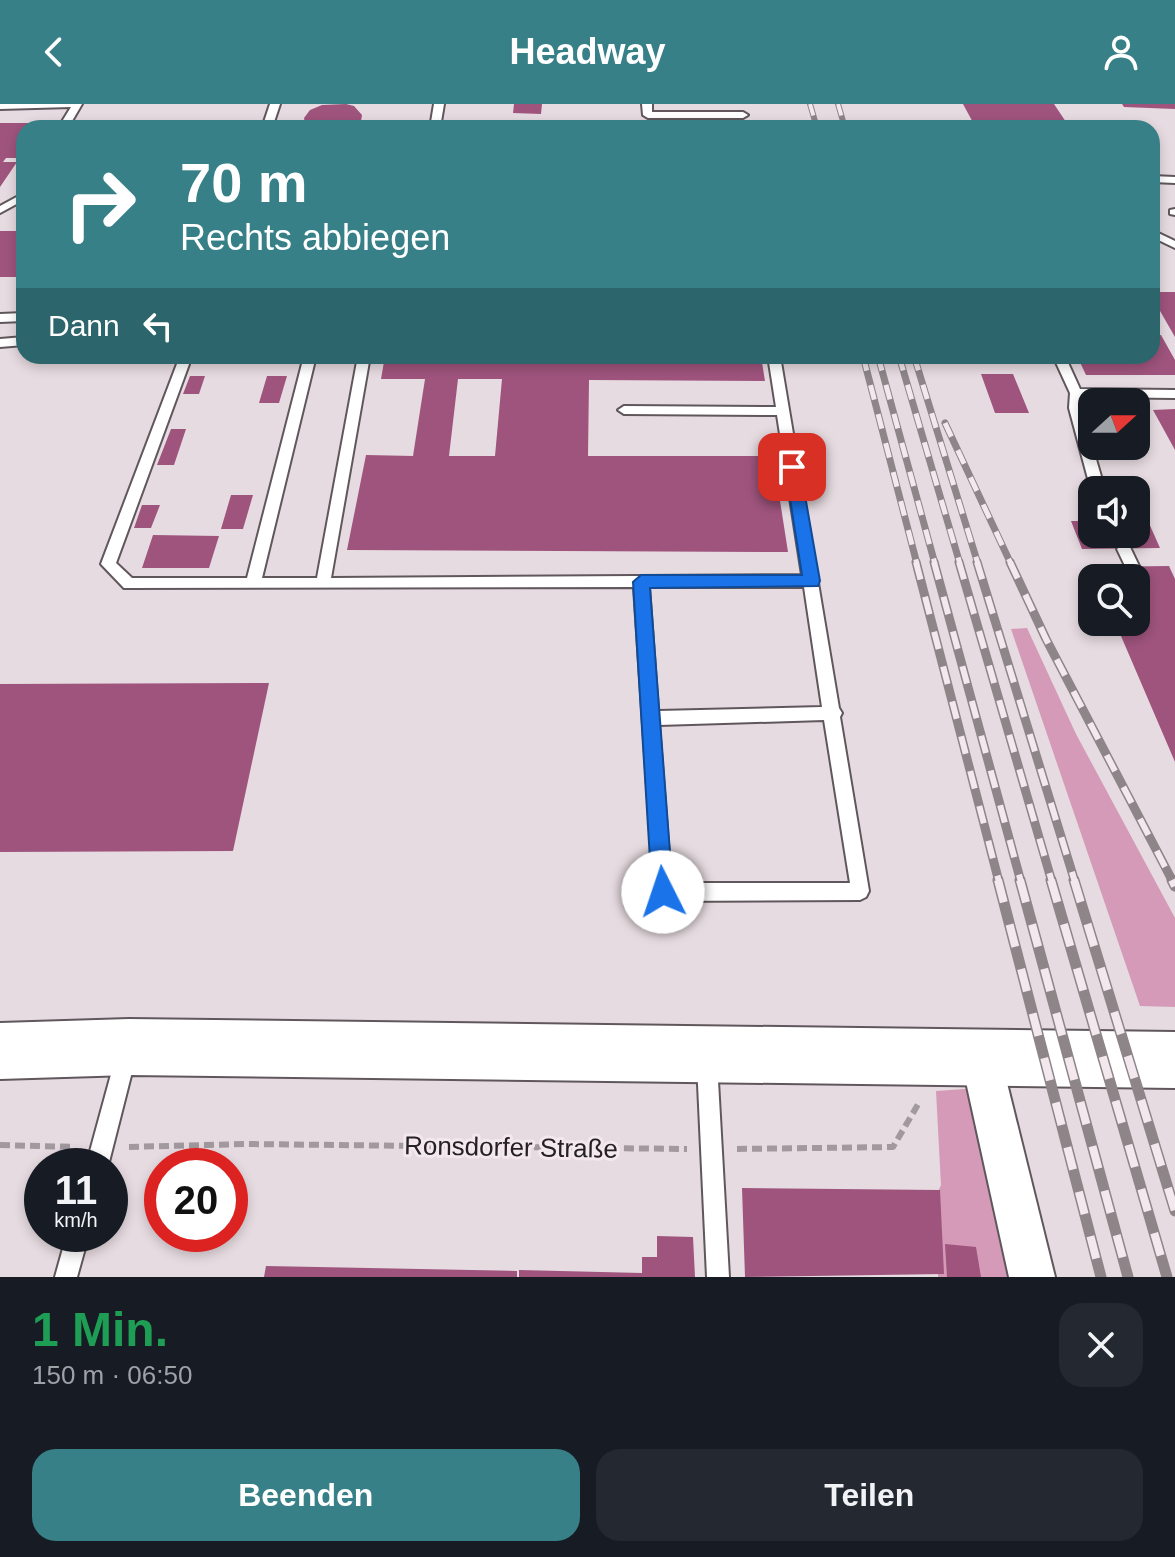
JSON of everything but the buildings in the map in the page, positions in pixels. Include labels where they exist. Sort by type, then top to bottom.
[{"type":"main road","points":[[0,1051],[129,1047],[1175,1060]]},
{"type":"street","points":[[981,1059],[1032,1277]]},
{"type":"lane","points":[[0,106],[75,104]]},
{"type":"lane","points":[[647,104],[648,115],[743,115]]},
{"type":"lane","points":[[183,364],[108,564],[129,584],[812,581]]},
{"type":"lane","points":[[253,584],[308,364]]},
{"type":"lane","points":[[323,583],[363,364]]},
{"type":"lane","points":[[641,582],[663,892],[860,891],[834,713],[775,364]]},
{"type":"lane","points":[[1063,364],[1076,393],[1075,408],[1094,476]]},
{"type":"lane","points":[[1076,393],[1175,394]]},
{"type":"lane","points":[[624,410],[782,411]]},
{"type":"lane","points":[[1124,549],[1131,564]]},
{"type":"lane","points":[[650,718],[834,713]]},
{"type":"lane","points":[[101,1148],[129,1047]]},
{"type":"lane","points":[[707,1054],[718,1277]]},
{"type":"lane","points":[[66,1277],[73,1252]]},
{"type":"path","name":"Ronsdorfer Straße","points":[[128,1155],[262,1144],[711,1149],[893,1147],[922,1098]]},
{"type":"path","name":"Ronsdorfer Straße","points":[[0,1145],[25,1148]]},
{"type":"shaded area","points":[[1027,628],[1076,734],[1175,918],[1175,1007],[1140,1006],[1011,629]]},
{"type":"shaded area","points":[[979,1088],[1022,1277],[938,1277],[936,1196],[941,1185],[936,1091]]},
{"type":"railway","points":[[810,104],[815,120]]},
{"type":"railway","points":[[838,104],[843,120]]},
{"type":"railway","points":[[865,364],[917,564]]},
{"type":"railway","points":[[880,364],[935,564]]},
{"type":"railway","points":[[901,364],[960,564]]},
{"type":"railway","points":[[916,364],[978,564]]},
{"type":"railway","points":[[945,423],[1011,564]]},
{"type":"railway","points":[[916,562],[999,882]]},
{"type":"railway","points":[[934,562],[1021,882]]},
{"type":"railway","points":[[959,562],[1052,882]]},
{"type":"railway","points":[[977,562],[1075,882]]},
{"type":"railway","points":[[1010,562],[1046,639],[1173,882]]},
{"type":"railway","points":[[998,880],[1101,1277]]},
{"type":"railway","points":[[1020,880],[1128,1277]]},
{"type":"railway","points":[[1051,880],[1167,1277]]},
{"type":"railway","points":[[1074,880],[1175,1211]]},
{"type":"railway","points":[[1173,882],[1175,886]]},
{"type":"route","points":[[663,892],[641,582],[812,581],[792,467]]}]
